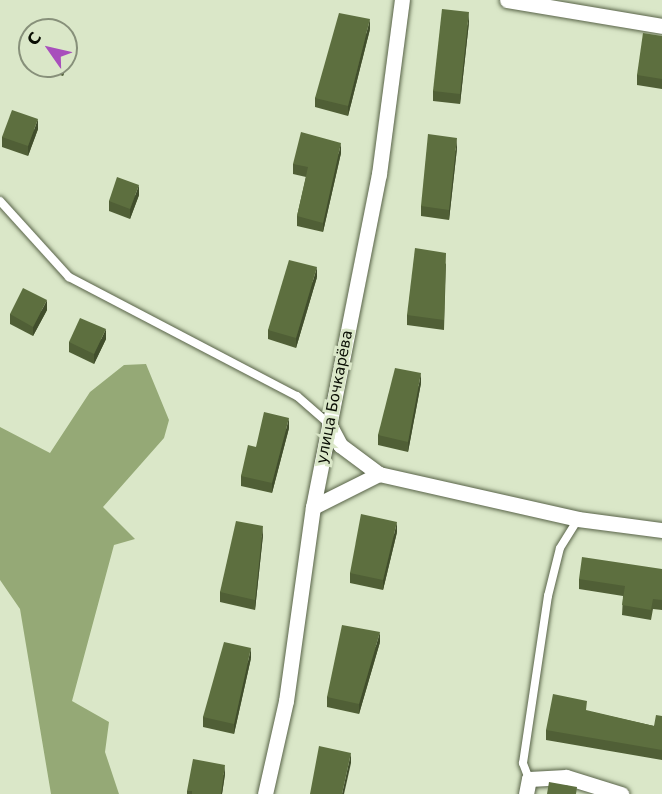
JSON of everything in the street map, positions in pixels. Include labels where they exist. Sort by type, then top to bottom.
[{"type":"street","name":"улица Бочкарёва","points":[[266,794],[286,701],[314,507],[329,424],[379,174],[402,0]]},
{"type":"street","points":[[507,0],[662,26]]},
{"type":"street","points":[[329,424],[340,445],[379,474],[578,519],[662,530]]},
{"type":"street","points":[[314,507],[379,474]]},
{"type":"street","points":[[527,787],[566,777],[621,794]]},
{"type":"lane","points":[[0,201],[69,277],[297,396],[329,424]]},
{"type":"lane","points":[[527,787],[523,763],[548,596],[560,548],[578,519]]},
{"type":"green space","points":[[146,364],[169,420],[164,438],[103,507],[135,539],[114,545],[72,701],[109,722],[105,752],[119,794],[51,794],[20,609],[0,580],[0,427],[50,453],[90,392],[124,365]]},
{"type":"building","points":[[442,9],[469,12],[460,94],[433,91]]},
{"type":"building","points":[[339,13],[370,19],[348,106],[315,98]]},
{"type":"building","points":[[643,33],[662,36],[662,79],[637,75]]},
{"type":"building","points":[[12,110],[38,119],[28,146],[2,137]]},
{"type":"building","points":[[301,132],[341,143],[323,223],[297,216],[308,167],[293,164]]},
{"type":"building","points":[[428,134],[457,138],[449,210],[421,206]]},
{"type":"building","points":[[117,177],[139,185],[130,209],[109,201]]},
{"type":"building","points":[[415,248],[446,253],[444,320],[407,315]]},
{"type":"building","points":[[289,260],[317,267],[296,338],[268,330]]},
{"type":"building","points":[[23,288],[47,300],[33,327],[10,314]]},
{"type":"building","points":[[80,318],[106,329],[94,354],[69,342]]},
{"type":"building","points":[[395,368],[421,373],[408,442],[378,435]]},
{"type":"building","points":[[264,412],[289,418],[272,483],[241,476],[248,445],[256,447]]},
{"type":"building","points":[[361,514],[397,522],[383,580],[350,573]]},
{"type":"building","points":[[236,521],[263,526],[255,600],[220,592]]},
{"type":"building","points":[[582,557],[662,569],[662,600],[653,599],[651,610],[622,605],[625,586],[579,579]]},
{"type":"building","points":[[342,625],[380,632],[359,704],[327,697]]},
{"type":"building","points":[[224,642],[251,648],[234,724],[203,717]]},
{"type":"building","points":[[553,694],[587,701],[586,710],[654,726],[656,715],[662,716],[662,750],[546,730]]},
{"type":"building","points":[[319,746],[351,753],[342,794],[310,794]]},
{"type":"building","points":[[193,759],[225,765],[221,794],[192,794],[192,791],[187,791]]},
{"type":"building","points":[[549,782],[577,787],[576,794],[547,794]]}]
